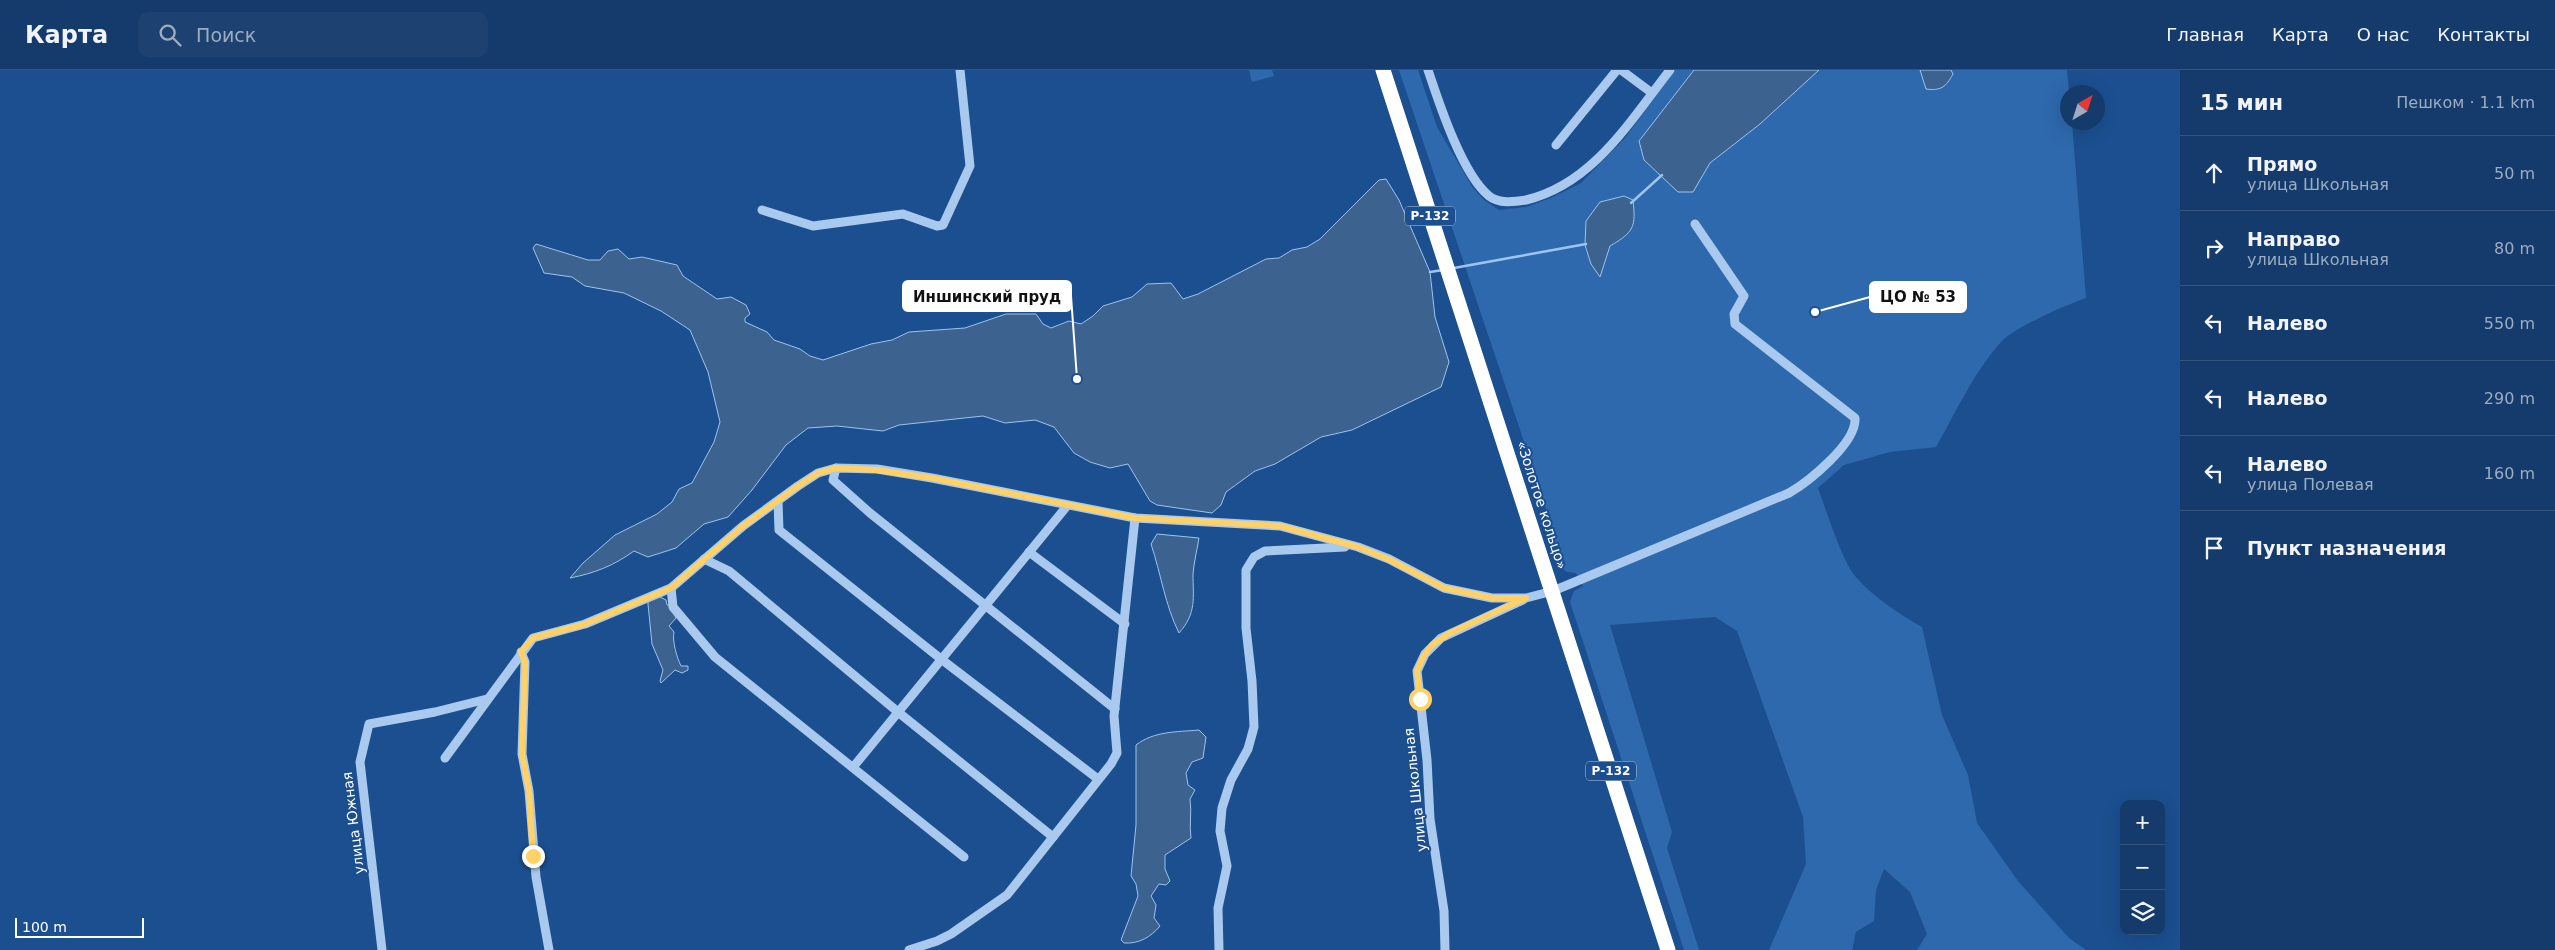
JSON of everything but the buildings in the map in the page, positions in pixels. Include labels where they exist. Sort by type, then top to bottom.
[{"type":"highway","name":"«Золотое кольцо»","points":[[1383,70],[1668,950]]},
{"type":"street","points":[[762,210],[813,226],[903,214],[937,226],[943,225],[970,166],[960,70]]},
{"type":"street","points":[[1428,70],[1456,144],[1480,186],[1487,194],[1499,201],[1529,199],[1559,188],[1578,176],[1618,136],[1670,70]]},
{"type":"street","points":[[1556,145],[1617,70]]},
{"type":"street","points":[[1621,70],[1652,92]]},
{"type":"street","points":[[445,758],[486,699],[533,638],[585,624],[671,588],[704,559],[778,501],[818,473],[836,468],[877,470],[932,478],[1066,506],[1135,518],[1280,526],[1358,547],[1390,560],[1444,588],[1492,598],[1526,598],[1553,592],[1789,493],[1823,469],[1840,449],[1854,426],[1854,416],[1735,324],[1734,314],[1744,296],[1695,224]]},
{"type":"street","points":[[836,468],[833,480],[1115,709]]},
{"type":"street","points":[[778,501],[780,530],[941,659],[1098,779]]},
{"type":"street","points":[[854,766],[1066,506]]},
{"type":"street","points":[[909,950],[937,941],[999,900],[1016,885],[1111,764],[1117,753],[1115,709],[1135,518]]},
{"type":"street","points":[[1219,950],[1218,908],[1227,866],[1220,832],[1222,808],[1227,790],[1248,749],[1254,727],[1252,681],[1246,628],[1246,570],[1254,556],[1271,550],[1358,547]]},
{"type":"street","points":[[1028,552],[1125,624]]},
{"type":"street","points":[[704,559],[729,571],[898,712],[1053,837]]},
{"type":"street","points":[[671,588],[673,606],[715,657],[854,766],[964,857]]},
{"type":"street","name":"улица Школьная","points":[[1445,950],[1444,911],[1430,819],[1427,760],[1417,671],[1425,654],[1438,640],[1526,598]]},
{"type":"street","points":[[521,652],[525,662],[522,754],[529,791],[536,878],[549,950]]},
{"type":"street","name":"улица Южная","points":[[382,950],[360,762],[369,724],[435,712],[486,699]]},
{"type":"shaded area","points":[[1249,70],[1272,70],[1274,76],[1252,82]]},
{"type":"shaded area","points":[[1399,70],[1418,70],[1437,127],[1473,188],[1484,200],[1499,210],[1526,207],[1551,198],[1581,183],[1625,138],[1675,70],[1694,70],[1639,141],[1644,160],[1661,176],[1693,191],[1710,163],[1760,124],[1819,70],[1920,70],[1926,89],[1953,75],[1951,70],[2067,70],[2068,85],[2060,85],[2060,130],[2073,130],[2086,298],[2029,323],[2001,342],[1982,366],[1936,447],[1890,452],[1844,465],[1818,488],[1840,547],[1855,576],[1895,611],[1922,627],[1942,715],[1968,775],[1977,823],[2018,881],[2069,938],[2086,950],[1917,950],[1927,934],[1910,892],[1884,869],[1876,890],[1874,921],[1856,932],[1852,950],[1769,950],[1806,864],[1803,817],[1737,631],[1715,617],[1610,625],[1672,832],[1667,848],[1699,950],[1684,950],[1570,602],[1574,591],[1583,586],[1576,573],[1567,572],[1560,567],[1544,501]],"holes":[[[1600,202],[1626,236],[1610,246],[1599,277]]]},
{"type":"shaded area","points":[[1694,70],[1819,70],[1760,124],[1710,163],[1693,192],[1678,192],[1644,160],[1639,141]]},
{"type":"shaded area","points":[[1920,70],[1951,70],[1953,74],[1948,82],[1939,89],[1926,89]]},
{"type":"shaded area","points":[[1386,179],[1399,200],[1430,272],[1435,317],[1449,362],[1441,387],[1352,430],[1321,437],[1275,464],[1255,471],[1226,492],[1221,505],[1212,513],[1157,505],[1150,501],[1128,464],[1110,468],[1090,462],[1074,453],[1054,427],[1035,420],[1005,423],[983,416],[899,425],[883,431],[837,426],[808,428],[786,445],[752,490],[728,517],[704,524],[676,548],[648,557],[634,551],[604,568],[570,578],[583,563],[615,535],[657,514],[672,502],[679,489],[692,483],[714,442],[720,422],[708,372],[690,330],[661,311],[624,293],[585,286],[572,277],[544,273],[533,248],[536,244],[588,260],[600,260],[608,251],[618,249],[629,259],[642,257],[677,265],[683,276],[717,299],[731,297],[746,305],[750,314],[745,318],[745,322],[767,332],[774,340],[823,360],[871,344],[892,340],[909,332],[965,328],[1006,314],[1036,314],[1043,324],[1051,328],[1069,321],[1081,324],[1103,306],[1132,297],[1147,284],[1171,283],[1183,299],[1198,294],[1266,259],[1279,258],[1292,250],[1307,247],[1320,239],[1379,180]]},
{"type":"shaded area","points":[[1624,196],[1633,200],[1634,217],[1632,228],[1624,237],[1610,246],[1600,277],[1591,264],[1585,245],[1586,221],[1600,202]]},
{"type":"shaded area","points":[[1157,534],[1199,538],[1193,570],[1193,605],[1189,619],[1179,633],[1167,600],[1151,544]]},
{"type":"shaded area","points":[[658,596],[666,600],[667,605],[671,606],[676,618],[669,626],[674,632],[676,654],[681,666],[688,666],[688,670],[682,673],[675,670],[661,683],[663,670],[652,644],[648,604],[648,600]]},
{"type":"shaded area","points":[[1199,730],[1206,737],[1203,758],[1192,762],[1186,773],[1188,785],[1195,790],[1190,799],[1191,838],[1165,855],[1165,869],[1170,881],[1166,885],[1159,884],[1151,896],[1156,905],[1154,918],[1160,926],[1144,939],[1124,943],[1121,940],[1138,896],[1136,884],[1131,876],[1136,825],[1136,745],[1143,740],[1158,735]]},
{"type":"waterway","points":[[1631,203],[1662,175]]},
{"type":"waterway","points":[[1454,268],[1586,244]]},
{"type":"waterway","points":[[1430,272],[1443,270]]},
{"type":"place","name":"ЦО № 53","points":[[1815,312]]},
{"type":"place","name":"Иншинский пруд","points":[[1077,379]]},
{"type":"route","points":[[533,856],[529,791],[522,754],[525,662],[521,652],[533,638],[585,624],[671,588],[743,526],[798,486],[818,473],[836,468],[877,470],[932,478],[1066,506],[1135,518],[1280,526],[1358,547],[1390,560],[1430,583],[1444,588],[1492,598],[1526,598],[1492,616],[1448,634],[1432,645],[1427,650],[1417,671],[1420,699]]}]
